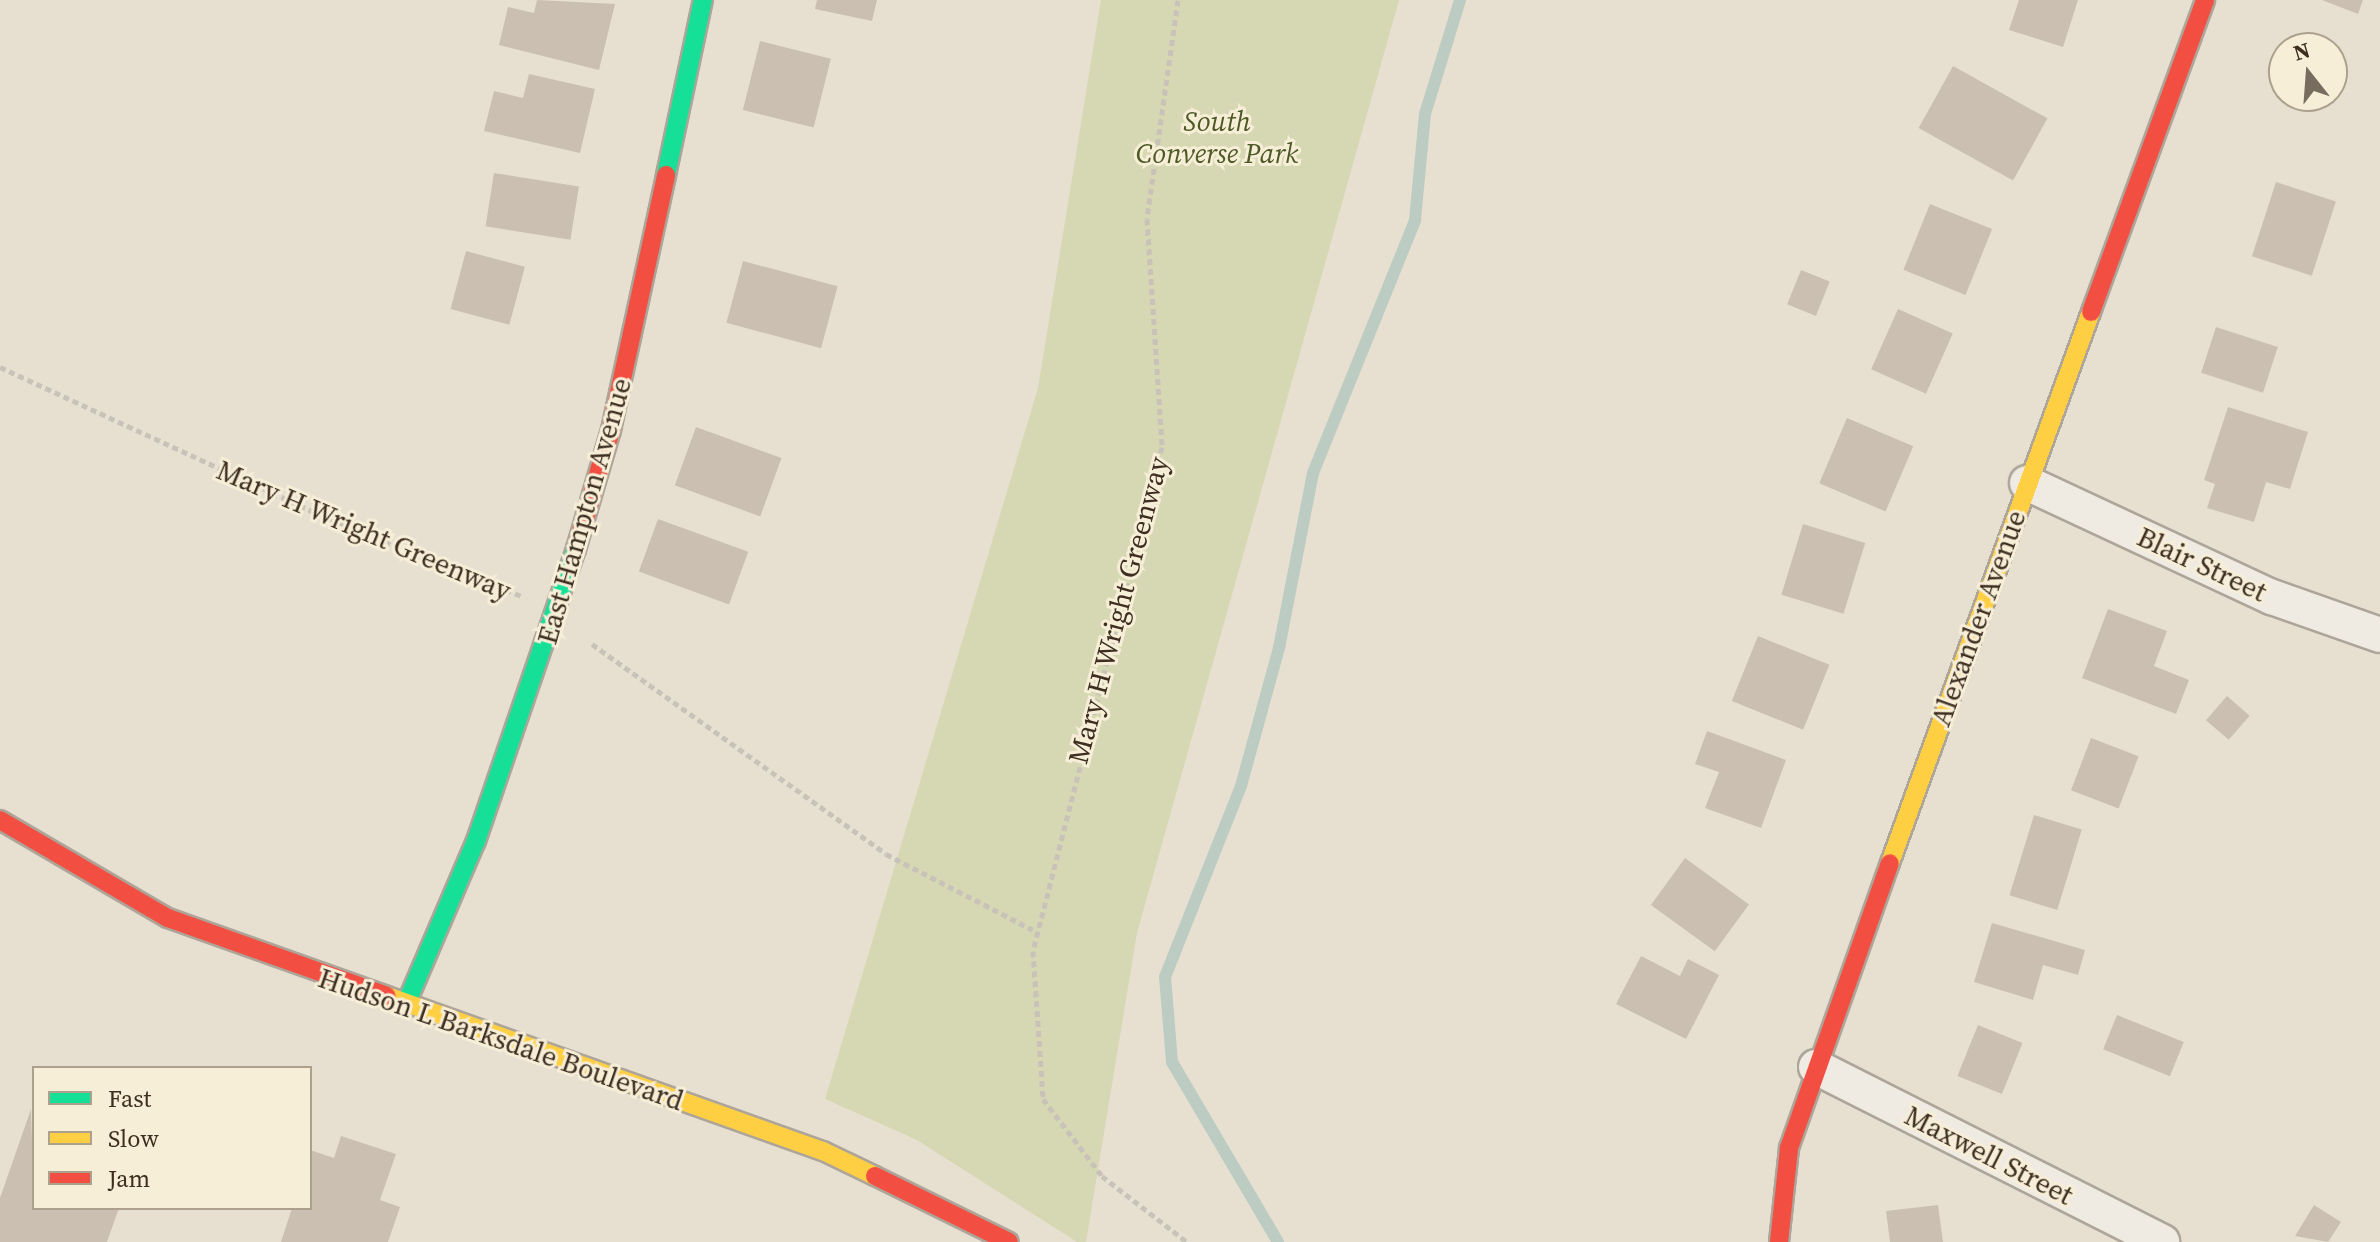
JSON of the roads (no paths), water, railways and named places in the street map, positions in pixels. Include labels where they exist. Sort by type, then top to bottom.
[{"type":"street","name":"East Hampton Avenue","points":[[406,1004],[476,841],[555,621],[611,430],[703,0]]},
{"type":"street","name":"Alexander Avenue","points":[[1779,1242],[1789,1148],[1816,1067],[2205,0]]},
{"type":"street","name":"Blair Street","points":[[2027,483],[2272,597],[2380,635]]},
{"type":"street","name":"Hudson L Barksdale Boulevard","points":[[0,820],[168,918],[823,1151],[1009,1242]]},
{"type":"street","name":"Maxwell Street","points":[[1816,1067],[2162,1242]]},
{"type":"waterway","points":[[1278,1242],[1172,1062],[1165,977],[1241,786],[1279,648],[1313,473],[1415,220],[1425,114],[1460,0]]},
{"type":"park label","name":"South Converse Park","points":[[1217,137]]}]
